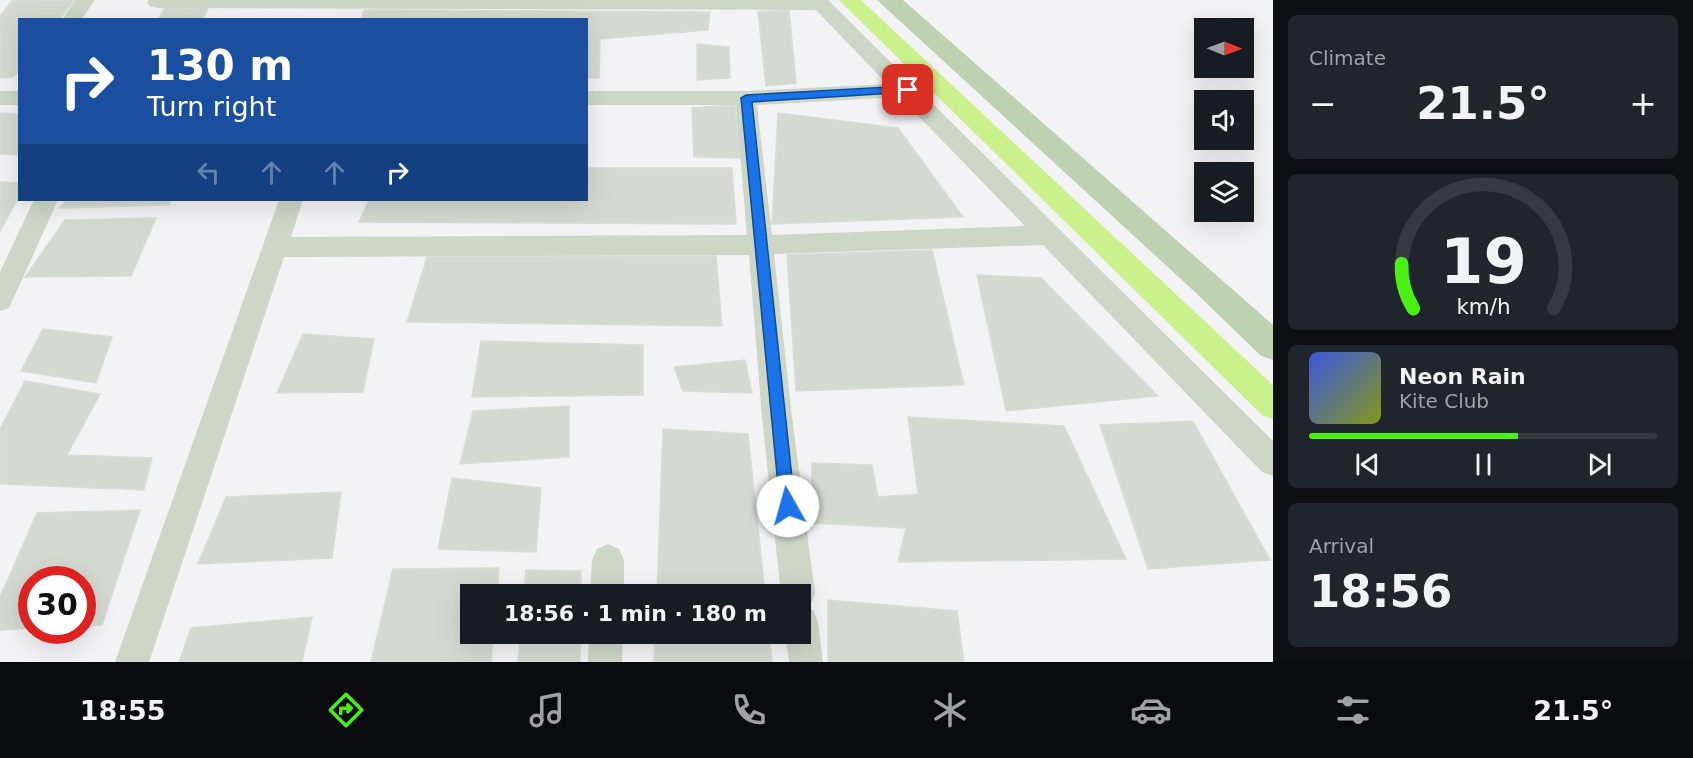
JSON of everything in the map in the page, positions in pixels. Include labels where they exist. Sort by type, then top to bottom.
[{"type":"main road","points":[[889,0],[1206,283],[1273,346]]},
{"type":"street","points":[[72,18],[85,0]]},
{"type":"street","points":[[148,18],[158,1],[264,1],[357,7],[819,2],[1273,462]]},
{"type":"street","points":[[588,98],[746,98],[908,90]]},
{"type":"street","points":[[746,98],[797,584]]},
{"type":"street","points":[[0,300],[46,201]]},
{"type":"street","points":[[132,662],[291,201]]},
{"type":"street","points":[[275,247],[761,245],[1051,235]]},
{"type":"street","points":[[607,584],[608,560]]},
{"type":"street","points":[[605,662],[606,644]]},
{"type":"street","points":[[804,644],[806,662]]},
{"type":"building","points":[[13,0],[74,0],[60,18],[18,18],[18,71],[13,77],[0,78],[0,16]]},
{"type":"building","points":[[209,6],[203,18],[159,18],[164,9]]},
{"type":"building","points":[[364,10],[710,12],[708,30],[600,39],[599,78],[588,78],[588,18],[362,18]]},
{"type":"building","points":[[789,10],[796,83],[766,86],[758,12]]},
{"type":"building","points":[[697,44],[729,47],[730,78],[697,80]]},
{"type":"building","points":[[735,105],[741,158],[694,157],[692,108]]},
{"type":"building","points":[[0,113],[18,114],[18,155],[0,154]]},
{"type":"building","points":[[778,113],[898,128],[963,217],[772,224]]},
{"type":"building","points":[[588,168],[732,168],[736,224],[359,222],[369,201],[588,201]]},
{"type":"building","points":[[0,182],[18,183],[18,199],[0,231]]},
{"type":"building","points":[[65,201],[171,201],[169,205],[60,208]]},
{"type":"building","points":[[156,218],[131,276],[25,277],[65,220]]},
{"type":"building","points":[[932,250],[964,385],[796,391],[787,255]]},
{"type":"building","points":[[716,256],[722,326],[407,322],[427,257]]},
{"type":"building","points":[[977,275],[1041,278],[1158,396],[1006,411]]},
{"type":"building","points":[[43,329],[112,337],[96,383],[21,371]]},
{"type":"building","points":[[303,334],[374,339],[363,392],[277,393]]},
{"type":"building","points":[[481,341],[643,345],[643,395],[472,397]]},
{"type":"building","points":[[745,360],[752,393],[683,391],[674,367]]},
{"type":"building","points":[[25,381],[100,394],[67,455],[152,458],[144,490],[0,484],[0,429]]},
{"type":"building","points":[[569,406],[569,457],[460,464],[473,411]]},
{"type":"building","points":[[908,417],[1064,426],[1126,559],[898,562],[906,528],[810,523],[812,463],[872,465],[878,497],[918,494]]},
{"type":"building","points":[[1193,421],[1270,560],[1148,569],[1100,425]]},
{"type":"building","points":[[663,429],[748,434],[764,584],[657,584]]},
{"type":"building","points":[[452,478],[541,488],[536,552],[438,549]]},
{"type":"building","points":[[341,492],[332,558],[198,564],[226,497]]},
{"type":"building","points":[[140,510],[102,625],[96,625],[96,566],[18,566],[18,629],[0,630],[0,597],[37,513]]},
{"type":"building","points":[[499,568],[498,584],[460,584],[460,644],[492,644],[491,662],[371,662],[393,569]]},
{"type":"building","points":[[526,570],[581,571],[581,584],[525,584]]},
{"type":"building","points":[[828,600],[957,611],[964,662],[828,662]]},
{"type":"building","points":[[312,617],[302,662],[179,662],[191,628]]},
{"type":"building","points":[[520,644],[580,644],[580,662],[518,662]]},
{"type":"building","points":[[655,644],[770,644],[772,662],[654,662]]},
{"type":"waterway","points":[[849,0],[1273,405]]},
{"type":"route","points":[[788,506],[777,417],[746,98],[908,90]]}]
